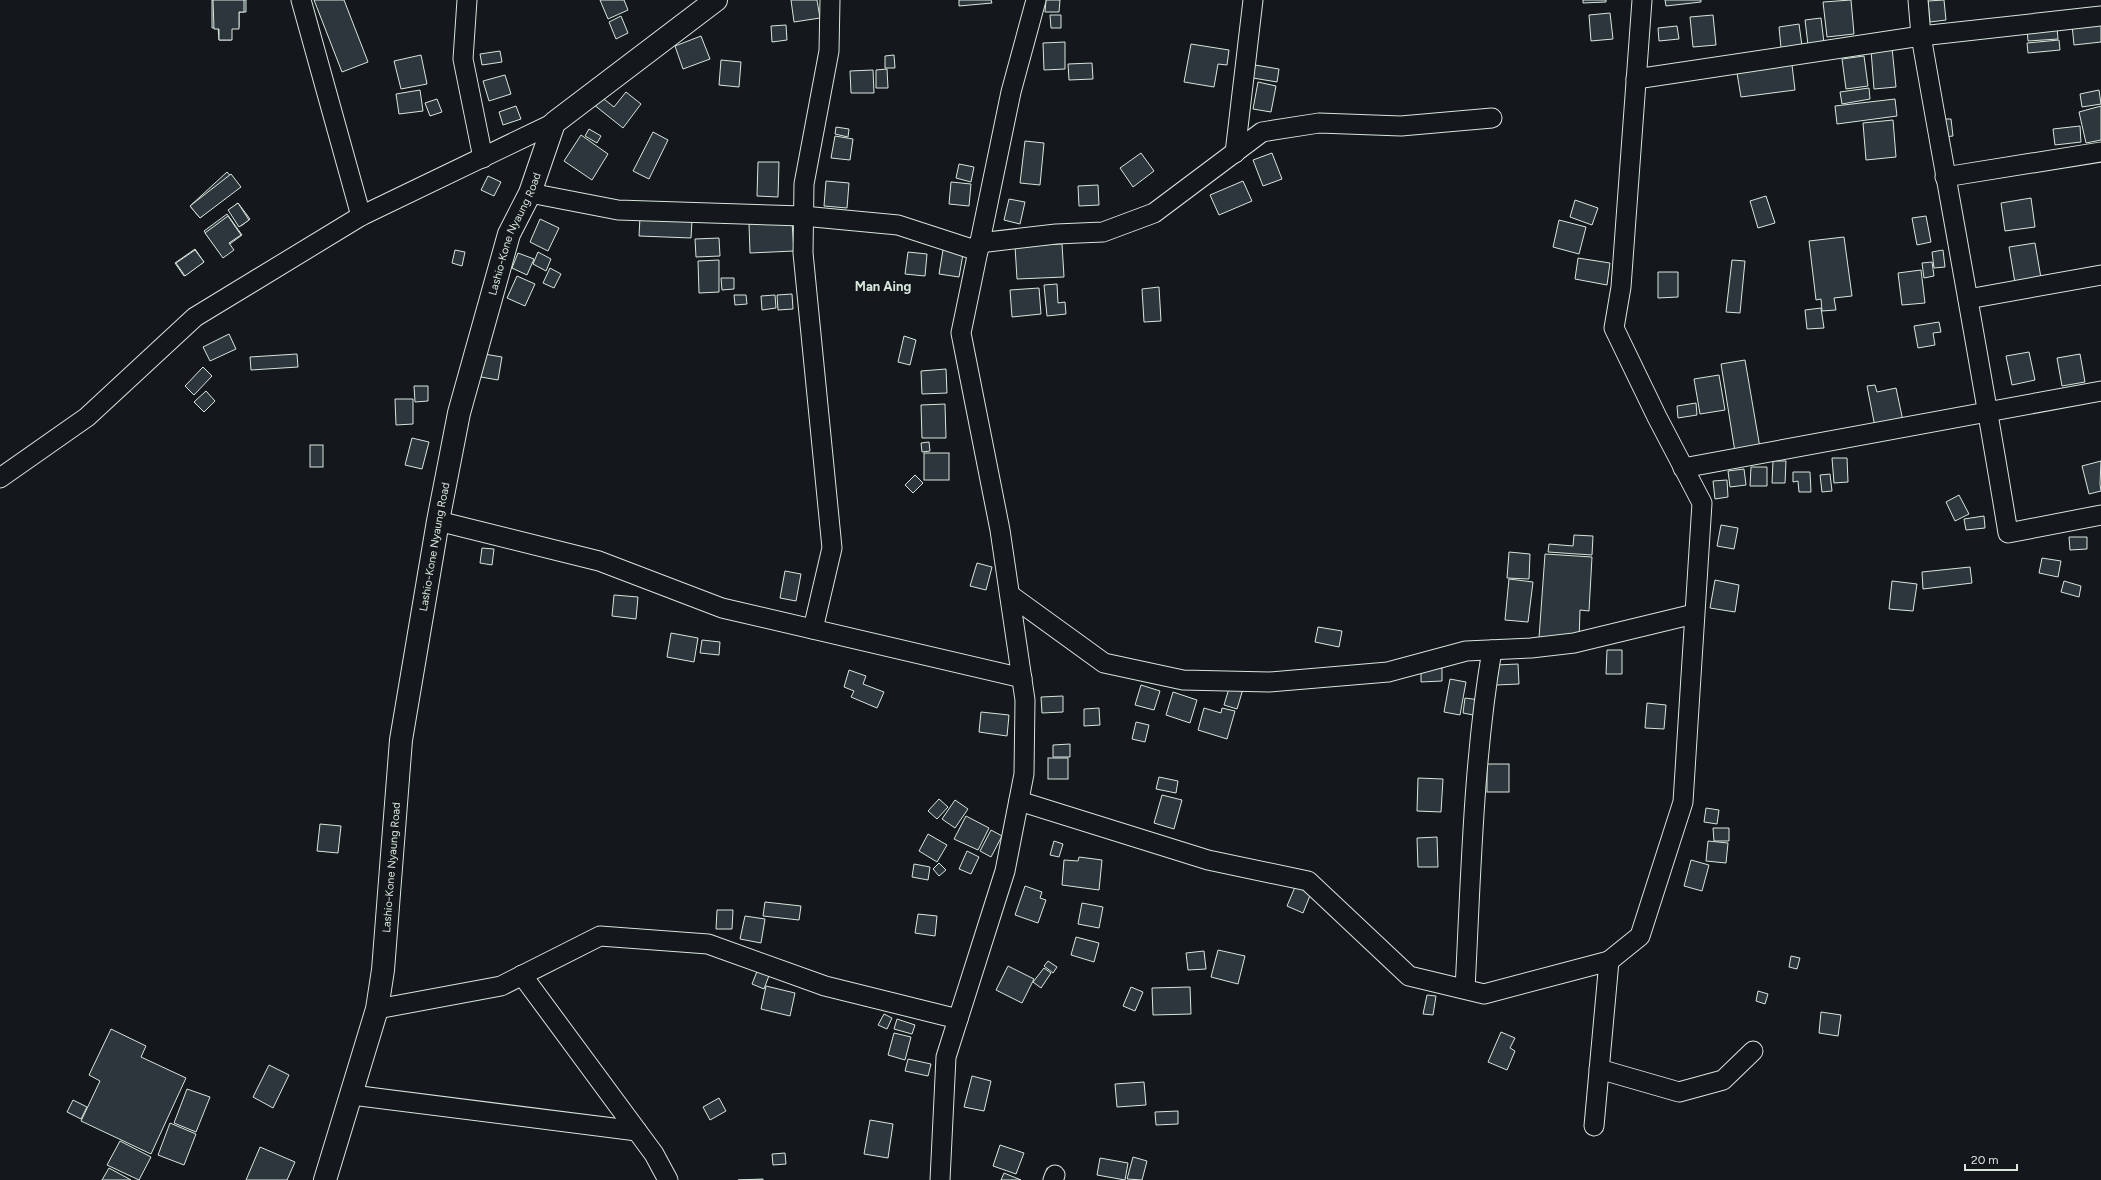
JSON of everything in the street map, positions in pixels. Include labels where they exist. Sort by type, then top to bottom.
[{"type":"main road","points":[[554,123],[716,0]]},
{"type":"main road","name":"Lashio-Kone Nyaung Road","points":[[325,1180],[378,1009],[383,970],[401,740],[438,521],[459,413],[504,249],[509,234],[530,193],[554,123]]},
{"type":"street","points":[[301,0],[361,216]]},
{"type":"street","points":[[467,0],[463,59],[484,158]]},
{"type":"street","points":[[813,630],[832,548],[819,398],[803,254],[804,184],[829,51],[830,0]]},
{"type":"street","points":[[940,1180],[946,1057],[1005,871],[1024,774],[1025,700],[1022,678],[999,522],[961,334],[1011,92],[1036,0]]},
{"type":"street","points":[[1235,153],[1253,0]]},
{"type":"street","points":[[1019,801],[1208,860],[1308,880],[1409,976],[1484,994],[1609,961],[1640,936],[1683,802],[1702,503],[1683,468],[1614,328],[1621,287],[1642,0]]},
{"type":"street","points":[[1918,0],[1921,36],[1989,412],[2008,533],[2101,515]]},
{"type":"street","points":[[1636,79],[1921,36],[2101,16]]},
{"type":"street","points":[[530,193],[618,210],[804,216],[898,225],[978,247],[1056,234],[1103,232],[1154,213],[1262,132],[1319,123],[1401,126],[1492,118]]},
{"type":"street","points":[[0,478],[87,417],[195,317],[361,216],[554,123]]},
{"type":"street","points":[[1946,176],[2101,152]]},
{"type":"street","points":[[1968,299],[2101,275]]},
{"type":"street","points":[[1683,468],[2101,391]]},
{"type":"street","points":[[438,521],[599,561],[722,608],[1022,678]]},
{"type":"street","points":[[1010,595],[1104,663],[1182,680],[1270,682],[1388,672],[1466,651],[1574,643],[1694,614]]},
{"type":"street","points":[[1465,989],[1475,779],[1484,697],[1492,650]]},
{"type":"street","points":[[378,1009],[501,986],[600,936],[708,944],[826,986],[958,1018]]},
{"type":"street","points":[[1594,1126],[1609,961]]},
{"type":"street","points":[[522,975],[654,1154],[668,1180]]},
{"type":"street","points":[[1599,1069],[1679,1092],[1723,1080],[1753,1051]]},
{"type":"street","points":[[352,1095],[637,1131]]},
{"type":"building","points":[[212,0],[246,0],[246,12],[239,12],[239,27],[231,27],[231,40],[219,40],[218,27],[212,28]]},
{"type":"building","points":[[213,0],[244,0],[244,12],[239,12],[239,29],[232,29],[232,40],[219,40],[219,29],[214,29]]},
{"type":"building","points":[[314,0],[344,0],[368,62],[342,72]]},
{"type":"building","points":[[600,0],[624,0],[628,10],[608,19]]},
{"type":"building","points":[[791,0],[817,0],[820,18],[794,22]]},
{"type":"building","points":[[959,0],[991,0],[992,3],[959,6]]},
{"type":"building","points":[[1046,0],[1060,0],[1059,12],[1045,12]]},
{"type":"building","points":[[1583,0],[1606,0],[1606,2],[1583,3]]},
{"type":"building","points":[[1665,0],[1701,0],[1701,2],[1666,6]]},
{"type":"building","points":[[1851,0],[1854,34],[1827,37],[1823,2]]},
{"type":"building","points":[[1944,0],[1946,20],[1930,22],[1928,1]]},
{"type":"building","points":[[1610,13],[1613,39],[1591,41],[1589,15]]},
{"type":"building","points":[[1050,15],[1061,15],[1061,28],[1051,28]]},
{"type":"building","points":[[1713,15],[1716,45],[1693,47],[1690,17]]},
{"type":"building","points":[[621,16],[628,33],[616,39],[609,22]]},
{"type":"building","points":[[1821,18],[1824,43],[1808,45],[1805,20]]},
{"type":"building","points":[[2101,22],[2101,42],[2074,45],[2072,25]]},
{"type":"building","points":[[1799,24],[1802,46],[1781,48],[1779,27]]},
{"type":"building","points":[[786,25],[787,40],[772,42],[771,26]]},
{"type":"building","points":[[1677,26],[1679,39],[1659,41],[1658,28]]},
{"type":"building","points":[[2057,27],[2058,39],[2028,41],[2027,29]]},
{"type":"building","points":[[701,36],[710,59],[683,69],[675,46]]},
{"type":"building","points":[[2059,40],[2060,50],[2028,53],[2027,43]]},
{"type":"building","points":[[1065,42],[1065,69],[1044,70],[1043,43]]},
{"type":"building","points":[[1191,44],[1229,50],[1227,65],[1218,64],[1214,87],[1184,82]]},
{"type":"building","points":[[1892,48],[1896,87],[1874,89],[1871,50]]},
{"type":"building","points":[[500,51],[502,62],[482,65],[480,54]]},
{"type":"building","points":[[421,55],[427,84],[401,89],[394,61]]},
{"type":"building","points":[[894,55],[895,68],[885,68],[885,56]]},
{"type":"building","points":[[1864,56],[1868,86],[1846,89],[1842,59]]},
{"type":"building","points":[[721,60],[741,62],[739,87],[719,85]]},
{"type":"building","points":[[1092,63],[1093,79],[1069,80],[1068,64]]},
{"type":"building","points":[[1255,65],[1279,69],[1277,82],[1253,78]]},
{"type":"building","points":[[1792,65],[1795,90],[1741,97],[1737,73]]},
{"type":"building","points":[[887,69],[888,88],[876,88],[876,70]]},
{"type":"building","points":[[873,70],[874,93],[851,93],[850,71]]},
{"type":"building","points":[[505,75],[511,94],[489,101],[483,81]]},
{"type":"building","points":[[1258,82],[1276,86],[1271,112],[1253,109]]},
{"type":"building","points":[[1869,88],[1870,99],[1842,104],[1840,92]]},
{"type":"building","points":[[420,90],[423,111],[399,114],[396,94]]},
{"type":"building","points":[[2099,90],[2101,104],[2082,107],[2080,94]]},
{"type":"building","points":[[626,92],[641,104],[623,128],[593,104],[600,96],[614,107]]},
{"type":"building","points":[[437,99],[442,112],[430,116],[425,103]]},
{"type":"building","points":[[1895,99],[1897,116],[1837,124],[1835,106]]},
{"type":"building","points":[[516,106],[521,119],[503,125],[499,112]]},
{"type":"building","points":[[2101,106],[2101,140],[2086,143],[2079,112]]},
{"type":"building","points":[[1942,119],[1951,119],[1953,136],[1944,137]]},
{"type":"building","points":[[1893,120],[1896,157],[1866,160],[1863,123]]},
{"type":"building","points":[[2080,126],[2081,142],[2055,145],[2053,129]]},
{"type":"building","points":[[836,127],[849,129],[848,137],[835,134]]},
{"type":"building","points":[[589,129],[601,136],[597,143],[585,136]]},
{"type":"building","points":[[653,132],[668,140],[649,179],[633,171]]},
{"type":"building","points":[[581,135],[608,154],[592,180],[564,161]]},
{"type":"building","points":[[835,136],[853,139],[850,160],[831,158]]},
{"type":"building","points":[[1025,141],[1044,143],[1040,185],[1020,183]]},
{"type":"building","points":[[1141,153],[1154,171],[1133,187],[1120,168]]},
{"type":"building","points":[[1272,153],[1282,179],[1263,186],[1253,160]]},
{"type":"building","points":[[758,162],[779,162],[778,197],[757,196]]},
{"type":"building","points":[[959,164],[974,167],[971,182],[956,178]]},
{"type":"building","points":[[227,172],[238,184],[200,218],[190,206]]},
{"type":"building","points":[[231,174],[241,187],[200,218],[190,206]]},
{"type":"building","points":[[488,176],[501,182],[494,196],[481,190]]},
{"type":"building","points":[[826,181],[849,183],[847,208],[824,206]]},
{"type":"building","points":[[1243,181],[1252,201],[1219,215],[1210,195]]},
{"type":"building","points":[[951,182],[971,184],[969,206],[949,204]]},
{"type":"building","points":[[1098,185],[1099,205],[1079,206],[1078,186]]},
{"type":"building","points":[[1766,196],[1775,223],[1758,228],[1750,201]]},
{"type":"building","points":[[2031,198],[2035,227],[2005,231],[2001,203]]},
{"type":"building","points":[[1009,199],[1025,202],[1020,224],[1004,220]]},
{"type":"building","points":[[1575,200],[1598,208],[1592,225],[1570,217]]},
{"type":"building","points":[[238,203],[250,219],[241,226],[229,210]]},
{"type":"building","points":[[238,203],[249,220],[239,227],[228,210]]},
{"type":"building","points":[[227,214],[242,235],[219,252],[204,231]]},
{"type":"building","points":[[228,216],[241,235],[229,243],[234,250],[223,258],[205,233]]},
{"type":"building","points":[[1926,216],[1931,242],[1917,245],[1912,218]]},
{"type":"building","points":[[640,217],[692,220],[691,238],[639,236]]},
{"type":"building","points":[[540,219],[559,228],[548,251],[530,242]]},
{"type":"building","points":[[1559,220],[1586,227],[1579,254],[1553,247]]},
{"type":"building","points":[[792,222],[794,251],[750,253],[749,224]]},
{"type":"building","points":[[1844,237],[1852,296],[1834,298],[1836,310],[1822,311],[1821,299],[1816,300],[1809,241]]},
{"type":"building","points":[[719,238],[720,256],[696,257],[695,239]]},
{"type":"building","points":[[2035,243],[2041,278],[2015,283],[2009,247]]},
{"type":"building","points":[[1062,244],[1064,277],[1017,279],[1015,246]]},
{"type":"building","points":[[195,249],[204,262],[184,276],[175,263]]},
{"type":"building","points":[[195,250],[204,262],[185,276],[176,263]]},
{"type":"building","points":[[455,250],[465,252],[462,266],[452,263]]},
{"type":"building","points":[[943,250],[963,254],[959,277],[939,274]]},
{"type":"building","points":[[1943,250],[1945,267],[1934,268],[1932,252]]},
{"type":"building","points":[[538,252],[551,259],[546,271],[533,264]]},
{"type":"building","points":[[908,252],[927,254],[925,276],[905,274]]},
{"type":"building","points":[[518,253],[534,259],[527,275],[512,268]]},
{"type":"building","points":[[1578,258],[1610,263],[1607,285],[1575,279]]},
{"type":"building","points":[[719,260],[719,292],[699,293],[698,261]]},
{"type":"building","points":[[1732,260],[1745,261],[1740,313],[1726,312]]},
{"type":"building","points":[[1932,262],[1934,276],[1924,278],[1922,263]]},
{"type":"building","points":[[550,268],[561,274],[554,288],[543,283]]},
{"type":"building","points":[[1921,270],[1925,303],[1902,305],[1898,273]]},
{"type":"building","points":[[1658,272],[1678,272],[1678,297],[1658,298]]},
{"type":"building","points":[[517,276],[535,284],[525,306],[507,298]]},
{"type":"building","points":[[721,278],[734,278],[734,289],[722,290]]},
{"type":"building","points":[[1057,284],[1058,303],[1065,302],[1066,314],[1047,316],[1044,285]]},
{"type":"building","points":[[1159,287],[1161,321],[1144,322],[1142,289]]},
{"type":"building","points":[[1039,288],[1041,314],[1012,317],[1010,290]]},
{"type":"building","points":[[792,294],[793,309],[778,310],[777,295]]},
{"type":"building","points":[[734,295],[746,295],[747,304],[735,305]]},
{"type":"building","points":[[775,295],[776,308],[762,310],[761,296]]},
{"type":"building","points":[[1821,308],[1824,328],[1807,329],[1805,310]]},
{"type":"building","points":[[1939,322],[1941,332],[1933,333],[1935,345],[1918,348],[1914,326]]},
{"type":"building","points":[[229,334],[236,349],[210,361],[203,347]]},
{"type":"building","points":[[904,336],[916,340],[910,365],[898,362]]},
{"type":"building","points":[[2029,352],[2035,380],[2012,385],[2006,356]]},
{"type":"building","points":[[297,354],[298,367],[251,370],[250,357]]},
{"type":"building","points":[[484,354],[502,357],[498,380],[481,377]]},
{"type":"building","points":[[2080,354],[2085,382],[2062,386],[2057,358]]},
{"type":"building","points":[[1745,360],[1760,448],[1735,452],[1721,364]]},
{"type":"building","points":[[203,367],[212,376],[194,395],[185,386]]},
{"type":"building","points":[[946,369],[947,393],[922,394],[921,371]]},
{"type":"building","points":[[1719,375],[1725,410],[1700,414],[1694,379]]},
{"type":"building","points":[[1875,385],[1877,392],[1896,388],[1903,421],[1875,427],[1867,386]]},
{"type":"building","points":[[414,386],[428,386],[428,401],[415,402]]},
{"type":"building","points":[[206,391],[215,401],[204,412],[194,402]]},
{"type":"building","points":[[395,399],[413,399],[413,424],[396,425]]},
{"type":"building","points":[[1696,403],[1697,415],[1678,418],[1677,406]]},
{"type":"building","points":[[945,404],[946,438],[922,438],[921,405]]},
{"type":"building","points":[[412,438],[429,442],[422,469],[405,465]]},
{"type":"building","points":[[929,442],[930,451],[922,452],[921,443]]},
{"type":"building","points":[[310,445],[323,445],[323,467],[310,467]]},
{"type":"building","points":[[924,453],[949,453],[949,480],[924,480]]},
{"type":"building","points":[[1832,458],[1847,458],[1848,482],[1834,483]]},
{"type":"building","points":[[1773,461],[1786,461],[1785,483],[1772,483]]},
{"type":"building","points":[[2101,461],[2101,491],[2089,494],[2082,466]]},
{"type":"building","points":[[1751,467],[1767,467],[1767,486],[1750,486]]},
{"type":"building","points":[[1744,469],[1746,485],[1730,487],[1728,471]]},
{"type":"building","points":[[1793,472],[1810,472],[1811,492],[1799,492],[1798,481],[1793,482]]},
{"type":"building","points":[[1830,474],[1832,491],[1822,492],[1820,475]]},
{"type":"building","points":[[915,475],[923,483],[913,493],[905,485]]},
{"type":"building","points":[[1727,480],[1728,497],[1715,499],[1713,481]]},
{"type":"building","points":[[1959,495],[1969,514],[1955,521],[1946,502]]},
{"type":"building","points":[[1984,516],[1985,528],[1966,530],[1964,519]]},
{"type":"building","points":[[1721,525],[1738,528],[1734,549],[1717,546]]},
{"type":"building","points":[[1574,535],[1593,536],[1592,555],[1548,552],[1549,544],[1573,546]]},
{"type":"building","points":[[2069,537],[2087,537],[2087,549],[2070,550]]},
{"type":"building","points":[[482,548],[494,549],[492,565],[480,563]]},
{"type":"building","points":[[1509,552],[1530,554],[1529,579],[1507,578]]},
{"type":"building","points":[[1545,554],[1592,557],[1589,611],[1580,610],[1579,640],[1539,638]]},
{"type":"building","points":[[2042,558],[2061,561],[2058,577],[2039,573]]},
{"type":"building","points":[[977,563],[992,567],[986,590],[970,586]]},
{"type":"building","points":[[1970,567],[1972,583],[1923,589],[1922,572]]},
{"type":"building","points":[[785,571],[801,574],[796,601],[780,598]]},
{"type":"building","points":[[1509,579],[1533,582],[1528,622],[1505,620]]},
{"type":"building","points":[[1715,580],[1739,585],[1735,612],[1710,608]]},
{"type":"building","points":[[1892,581],[1917,584],[1913,611],[1889,609]]},
{"type":"building","points":[[2064,581],[2081,586],[2079,597],[2061,592]]},
{"type":"building","points":[[614,595],[638,597],[636,619],[612,616]]},
{"type":"building","points":[[1318,627],[1342,631],[1339,647],[1315,642]]},
{"type":"building","points":[[671,633],[698,638],[694,662],[667,657]]},
{"type":"building","points":[[702,640],[720,642],[719,655],[700,653]]},
{"type":"building","points":[[1607,650],[1622,650],[1622,674],[1606,674]]},
{"type":"building","points":[[1518,664],[1519,684],[1496,685],[1496,665]]},
{"type":"building","points":[[1421,668],[1442,668],[1442,681],[1421,682]]},
{"type":"building","points":[[849,670],[866,676],[863,684],[884,692],[877,708],[851,697],[854,691],[844,687]]},
{"type":"building","points":[[1450,679],[1466,682],[1460,715],[1444,712]]},
{"type":"building","points":[[1141,685],[1160,691],[1154,710],[1135,705]]},
{"type":"building","points":[[1230,685],[1243,689],[1237,709],[1224,705]]},
{"type":"building","points":[[1173,692],[1197,700],[1190,723],[1166,715]]},
{"type":"building","points":[[1063,696],[1063,712],[1042,713],[1041,697]]},
{"type":"building","points":[[1465,698],[1480,700],[1478,716],[1463,713]]},
{"type":"building","points":[[1647,703],[1666,705],[1664,729],[1645,728]]},
{"type":"building","points":[[1099,708],[1100,725],[1084,726],[1084,709]]},
{"type":"building","points":[[1204,708],[1221,713],[1222,708],[1235,711],[1227,739],[1198,730]]},
{"type":"building","points":[[981,712],[1009,715],[1007,736],[979,732]]},
{"type":"building","points":[[1136,722],[1149,725],[1145,742],[1132,739]]},
{"type":"building","points":[[1070,744],[1070,757],[1053,757],[1053,745]]},
{"type":"building","points":[[1048,758],[1068,758],[1068,779],[1048,779]]},
{"type":"building","points":[[1487,764],[1509,764],[1509,792],[1487,792]]},
{"type":"building","points":[[1159,777],[1178,781],[1176,793],[1156,789]]},
{"type":"building","points":[[1418,778],[1443,779],[1441,812],[1417,811]]},
{"type":"building","points":[[1162,795],[1182,800],[1174,829],[1154,823]]},
{"type":"building","points":[[939,799],[948,807],[937,819],[928,811]]},
{"type":"building","points":[[955,800],[968,809],[955,828],[942,819]]},
{"type":"building","points":[[1706,808],[1719,810],[1717,824],[1704,822]]},
{"type":"building","points":[[966,816],[989,828],[978,850],[954,839]]},
{"type":"building","points":[[320,824],[341,826],[338,853],[317,851]]},
{"type":"building","points":[[1713,828],[1729,828],[1729,841],[1714,841]]},
{"type":"building","points":[[991,830],[1002,836],[991,857],[980,851]]},
{"type":"building","points":[[928,834],[947,845],[937,862],[919,851]]},
{"type":"building","points":[[1437,837],[1438,867],[1418,867],[1417,838]]},
{"type":"building","points":[[1054,841],[1063,844],[1059,857],[1050,855]]},
{"type":"building","points":[[1708,841],[1728,843],[1726,863],[1706,861]]},
{"type":"building","points":[[967,851],[979,857],[971,874],[959,869]]},
{"type":"building","points":[[1079,857],[1102,860],[1099,890],[1062,885],[1064,860],[1078,861]]},
{"type":"building","points":[[1691,860],[1709,865],[1702,891],[1684,886]]},
{"type":"building","points":[[939,863],[946,870],[939,876],[933,869]]},
{"type":"building","points":[[914,864],[930,867],[928,880],[912,877]]},
{"type":"building","points":[[1025,886],[1042,892],[1040,898],[1046,900],[1038,923],[1015,915]]},
{"type":"building","points":[[1295,887],[1311,893],[1303,913],[1287,906]]},
{"type":"building","points":[[765,902],[801,906],[799,920],[763,916]]},
{"type":"building","points":[[1082,903],[1103,907],[1099,928],[1078,924]]},
{"type":"building","points":[[717,910],[733,910],[732,929],[716,929]]},
{"type":"building","points":[[918,914],[937,916],[935,936],[915,933]]},
{"type":"building","points":[[745,916],[765,919],[761,943],[740,939]]},
{"type":"building","points":[[1076,937],[1099,943],[1094,962],[1071,955]]},
{"type":"building","points":[[1218,950],[1245,956],[1238,984],[1211,977]]},
{"type":"building","points":[[1204,951],[1206,969],[1188,970],[1186,953]]},
{"type":"building","points":[[1791,956],[1800,958],[1797,969],[1789,967]]},
{"type":"building","points":[[1048,961],[1057,967],[1053,973],[1044,966]]},
{"type":"building","points":[[1008,966],[1034,979],[1022,1003],[996,990]]},
{"type":"building","points":[[1044,968],[1051,973],[1041,988],[1033,982]]},
{"type":"building","points":[[758,969],[770,973],[764,989],[752,984]]},
{"type":"building","points":[[766,986],[795,993],[790,1016],[761,1009]]},
{"type":"building","points":[[1131,987],[1143,992],[1135,1011],[1123,1006]]},
{"type":"building","points":[[1190,987],[1191,1014],[1153,1015],[1152,988]]},
{"type":"building","points":[[1758,991],[1768,994],[1765,1004],[1756,1001]]},
{"type":"building","points":[[1427,995],[1436,996],[1433,1015],[1423,1014]]},
{"type":"building","points":[[1821,1012],[1841,1015],[1838,1036],[1819,1033]]},
{"type":"building","points":[[884,1014],[892,1018],[887,1029],[878,1025]]},
{"type":"building","points":[[897,1019],[915,1025],[912,1034],[894,1029]]},
{"type":"building","points":[[111,1029],[146,1046],[141,1057],[186,1078],[151,1154],[81,1121],[100,1081],[89,1075]]},
{"type":"building","points":[[1501,1032],[1515,1038],[1510,1048],[1515,1051],[1507,1070],[1488,1062]]},
{"type":"building","points":[[894,1033],[911,1037],[905,1060],[888,1055]]},
{"type":"building","points":[[908,1059],[931,1064],[928,1076],[905,1071]]},
{"type":"building","points":[[269,1065],[289,1075],[273,1108],[253,1097]]},
{"type":"building","points":[[972,1076],[991,1081],[984,1111],[964,1107]]},
{"type":"building","points":[[1144,1082],[1146,1105],[1117,1107],[1115,1084]]},
{"type":"building","points":[[187,1089],[210,1097],[196,1132],[174,1123]]},
{"type":"building","points":[[719,1098],[726,1111],[710,1120],[703,1107]]},
{"type":"building","points":[[73,1100],[87,1107],[81,1119],[67,1112]]},
{"type":"building","points":[[1178,1111],[1178,1124],[1156,1125],[1155,1112]]},
{"type":"building","points":[[870,1120],[893,1124],[888,1158],[864,1154]]},
{"type":"building","points":[[170,1123],[196,1134],[184,1165],[158,1155]]},
{"type":"building","points":[[120,1141],[151,1157],[139,1180],[107,1165]]},
{"type":"building","points":[[1000,1145],[1024,1153],[1016,1174],[993,1166]]},
{"type":"building","points":[[260,1147],[295,1162],[287,1180],[246,1180]]},
{"type":"building","points":[[785,1153],[786,1164],[773,1165],[772,1154]]},
{"type":"building","points":[[1133,1157],[1147,1161],[1142,1180],[1127,1179]]},
{"type":"building","points":[[1100,1158],[1128,1163],[1125,1180],[1097,1175]]},
{"type":"building","points":[[109,1168],[131,1180],[102,1180]]},
{"type":"building","points":[[1004,1173],[1021,1180],[1001,1180]]},
{"type":"building","points":[[763,1179],[763,1180],[738,1180]]},
{"type":"district","name":"Man Aing","points":[[883,286]]}]
